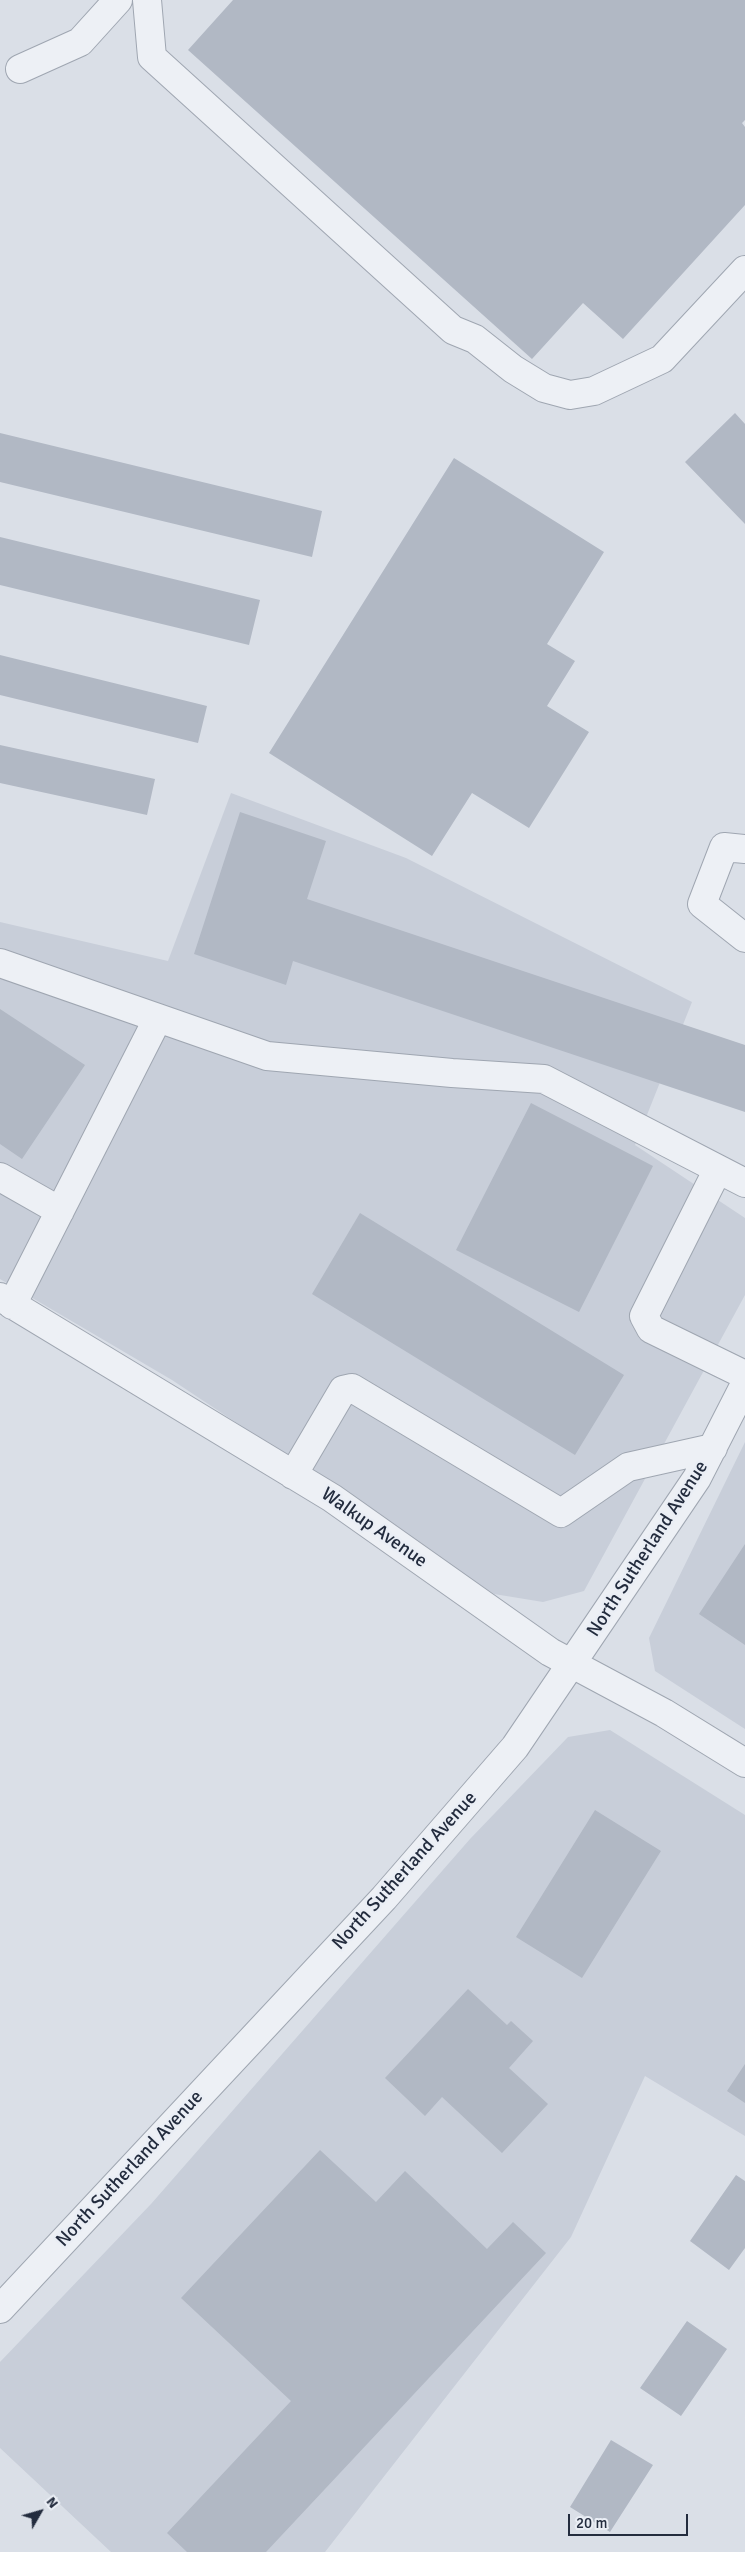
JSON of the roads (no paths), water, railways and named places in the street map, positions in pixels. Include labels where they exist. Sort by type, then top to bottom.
[{"type":"street","points":[[20,69],[80,42],[118,0]]},
{"type":"street","points":[[147,0],[152,57],[453,330],[475,339],[513,369],[544,388],[570,395],[594,391],[662,359],[745,270]]},
{"type":"street","points":[[745,849],[724,847],[702,904],[745,938]]},
{"type":"street","points":[[0,963],[267,1056],[452,1073],[544,1079],[745,1183]]},
{"type":"street","points":[[6,1301],[60,1210],[158,1018]]},
{"type":"street","points":[[718,1169],[644,1316],[650,1329],[745,1375]]},
{"type":"street","points":[[0,1176],[60,1210]]},
{"type":"street","name":"Walkup Avenue","points":[[6,1301],[332,1498],[550,1652],[664,1713],[745,1763]]},
{"type":"street","name":"North Sutherland Avenue","points":[[0,2309],[384,1898],[515,1747],[573,1664],[697,1478],[745,1384]]},
{"type":"street","points":[[293,1474],[343,1390],[347,1388],[352,1388],[561,1513],[628,1467],[713,1448]]}]
